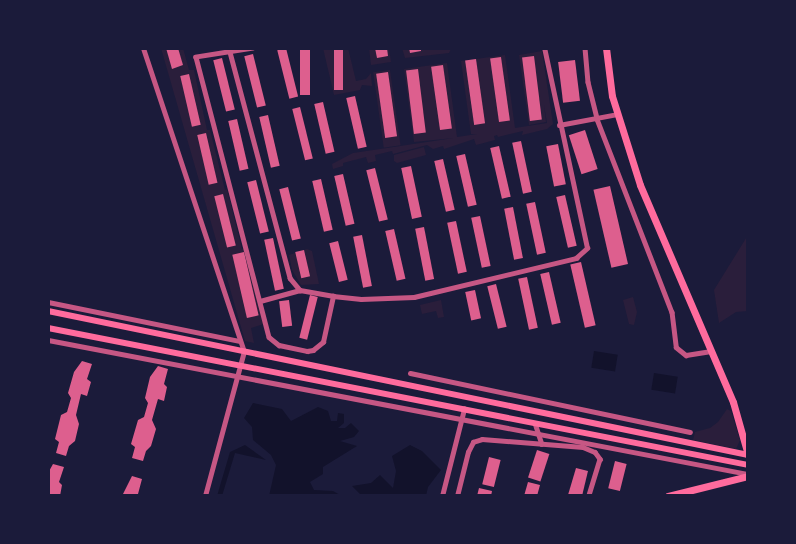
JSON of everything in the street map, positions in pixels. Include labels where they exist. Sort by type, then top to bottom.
[{"type":"main road","points":[[48,311],[748,455],[733,402],[640,185],[612,96],[606,48]]},
{"type":"main road","points":[[48,328],[748,465]]},
{"type":"main road","points":[[668,496],[748,475]]},
{"type":"street","points":[[143,48],[244,351],[205,496]]},
{"type":"street","points":[[253,48],[196,57],[269,337],[274,342],[313,350],[323,342],[333,296]]},
{"type":"street","points":[[260,301],[300,290],[361,299],[414,297],[582,254],[587,248],[586,237],[564,135],[559,125],[544,48]]},
{"type":"street","points":[[585,48],[588,82],[597,118],[672,312],[676,347],[686,355],[711,351]]},
{"type":"street","points":[[230,52],[290,278],[300,290]]},
{"type":"street","points":[[559,125],[618,114]]},
{"type":"street","points":[[48,302],[240,340]]},
{"type":"street","points":[[48,340],[748,475]]},
{"type":"street","points":[[410,373],[690,432]]},
{"type":"street","points":[[442,496],[464,409]]},
{"type":"street","points":[[536,423],[542,444]]},
{"type":"street","points":[[457,496],[468,452],[473,442],[482,439],[583,447],[595,452],[600,459],[589,496]]},
{"type":"shaded area","points":[[161,48],[183,48],[189,70],[194,70],[207,130],[210,130],[242,249],[245,249],[264,324],[251,328],[254,343],[245,341]]},
{"type":"shaded area","points":[[323,48],[348,48],[356,81],[366,79],[371,73],[372,86],[362,85],[360,90],[334,95]]},
{"type":"shaded area","points":[[369,48],[389,48],[391,62],[371,65]]},
{"type":"shaded area","points":[[402,48],[451,49],[449,53],[405,58]]},
{"type":"shaded area","points":[[542,51],[553,124],[547,129],[522,135],[523,131],[498,137],[497,135],[494,136],[495,140],[476,145],[474,139],[444,149],[443,146],[433,149],[427,145],[393,154],[392,151],[375,155],[376,161],[368,163],[366,157],[343,163],[343,166],[333,169],[332,164],[353,153],[454,138],[414,142],[404,69],[447,63],[457,137],[477,134],[471,134],[461,61],[505,55],[515,128],[547,123],[544,105],[546,122],[529,125],[519,55]]},
{"type":"shaded area","points":[[390,70],[401,145],[384,148],[373,72]]},
{"type":"shaded area","points":[[424,147],[426,155],[397,163],[394,161],[394,155]]},
{"type":"shaded area","points":[[748,235],[748,311],[736,312],[719,323],[714,290]]},
{"type":"shaded area","points":[[307,249],[312,251],[319,284],[301,285],[292,270],[289,255]]},
{"type":"shaded area","points":[[633,297],[637,312],[634,325],[629,324],[623,300]]},
{"type":"shaded area","points":[[441,300],[444,317],[438,318],[436,311],[422,314],[420,305]]},
{"type":"shaded area","points":[[594,351],[618,355],[615,372],[591,368]]},
{"type":"shaded area","points":[[654,373],[678,377],[675,394],[651,390]]},
{"type":"shaded area","points":[[253,403],[282,409],[291,421],[318,407],[328,411],[331,421],[337,421],[338,413],[344,414],[344,423],[338,428],[345,428],[351,423],[359,431],[354,437],[340,441],[357,446],[323,467],[323,474],[310,482],[314,490],[333,491],[342,496],[269,496],[276,465],[271,455],[253,440],[252,427],[244,418]]},
{"type":"shaded area","points":[[727,409],[731,411],[740,440],[736,449],[693,440],[695,432],[710,428],[718,422]]},
{"type":"shaded area","points":[[245,445],[266,460],[235,453],[222,496],[217,496],[230,452]]},
{"type":"shaded area","points":[[410,445],[422,451],[441,470],[428,487],[426,496],[362,496],[352,486],[371,483],[380,475],[393,488],[396,471],[392,456]]},
{"type":"building","points":[[166,48],[178,48],[183,65],[172,69]]},
{"type":"building","points":[[286,48],[298,97],[289,99],[277,50]]},
{"type":"building","points":[[300,48],[310,48],[310,95],[300,95]]},
{"type":"building","points":[[334,48],[343,48],[343,90],[334,90]]},
{"type":"building","points":[[375,48],[387,48],[388,56],[377,58]]},
{"type":"building","points":[[409,48],[421,48],[421,51],[410,53]]},
{"type":"building","points":[[253,54],[266,105],[257,108],[244,56]]},
{"type":"building","points":[[534,56],[542,120],[530,121],[522,57]]},
{"type":"building","points":[[501,57],[510,120],[499,122],[490,59]]},
{"type":"building","points":[[222,58],[235,109],[226,112],[213,60]]},
{"type":"building","points":[[476,59],[485,123],[474,125],[465,61]]},
{"type":"building","points":[[575,60],[580,101],[563,103],[558,62]]},
{"type":"building","points":[[443,65],[452,128],[440,130],[431,67]]},
{"type":"building","points":[[418,69],[426,133],[414,134],[406,70]]},
{"type":"building","points":[[388,72],[397,136],[385,138],[376,74]]},
{"type":"building","points":[[189,74],[201,125],[192,127],[180,76]]},
{"type":"building","points":[[355,96],[367,147],[358,149],[346,98]]},
{"type":"building","points":[[323,102],[334,152],[326,154],[314,104]]},
{"type":"building","points":[[300,107],[313,158],[305,160],[292,109]]},
{"type":"building","points":[[268,115],[280,166],[271,168],[259,117]]},
{"type":"building","points":[[237,119],[248,169],[240,171],[228,121]]},
{"type":"building","points":[[585,130],[598,169],[582,174],[569,135]]},
{"type":"building","points":[[206,133],[217,183],[209,185],[197,135]]},
{"type":"building","points":[[521,141],[532,192],[523,194],[512,143]]},
{"type":"building","points":[[558,144],[566,184],[554,187],[546,146]]},
{"type":"building","points":[[499,146],[511,197],[502,199],[490,148]]},
{"type":"building","points":[[465,154],[477,205],[468,207],[456,156]]},
{"type":"building","points":[[443,159],[455,210],[446,212],[434,161]]},
{"type":"building","points":[[411,166],[422,217],[412,219],[401,168]]},
{"type":"building","points":[[375,168],[388,219],[379,222],[366,170]]},
{"type":"building","points":[[343,174],[354,224],[346,226],[334,176]]},
{"type":"building","points":[[321,179],[333,230],[324,232],[312,181]]},
{"type":"building","points":[[256,180],[269,231],[260,234],[247,182]]},
{"type":"building","points":[[610,186],[628,264],[611,268],[593,190]]},
{"type":"building","points":[[288,187],[301,238],[292,241],[279,189]]},
{"type":"building","points":[[223,194],[236,245],[227,248],[214,196]]},
{"type":"building","points":[[565,195],[577,246],[568,248],[556,197]]},
{"type":"building","points":[[535,202],[546,253],[537,255],[526,204]]},
{"type":"building","points":[[513,207],[523,258],[514,260],[504,209]]},
{"type":"building","points":[[480,216],[491,266],[482,268],[471,218]]},
{"type":"building","points":[[456,221],[467,272],[458,274],[447,223]]},
{"type":"building","points":[[424,227],[434,279],[425,281],[415,229]]},
{"type":"building","points":[[394,229],[405,279],[397,281],[385,231]]},
{"type":"building","points":[[362,235],[372,286],[363,288],[353,237]]},
{"type":"building","points":[[273,238],[284,289],[275,291],[264,240]]},
{"type":"building","points":[[338,241],[348,280],[339,282],[329,243]]},
{"type":"building","points":[[304,250],[310,276],[301,278],[295,252]]},
{"type":"building","points":[[244,252],[259,315],[247,318],[232,255]]},
{"type":"building","points":[[581,262],[596,325],[585,328],[570,264]]},
{"type":"building","points":[[549,272],[561,323],[552,325],[540,274]]},
{"type":"building","points":[[527,277],[538,328],[529,330],[518,279]]},
{"type":"building","points":[[496,284],[507,327],[498,329],[487,286]]},
{"type":"building","points":[[475,290],[481,318],[471,320],[465,292]]},
{"type":"building","points":[[310,295],[318,297],[307,340],[299,338]]},
{"type":"building","points":[[289,300],[292,326],[282,327],[279,301]]},
{"type":"building","points":[[82,361],[92,364],[87,379],[91,382],[87,396],[81,394],[76,415],[79,424],[75,441],[69,446],[66,456],[56,453],[59,442],[55,439],[61,415],[67,412],[71,398],[68,393],[74,372]]},
{"type":"building","points":[[158,366],[168,369],[164,384],[167,387],[164,401],[158,399],[152,420],[156,429],[143,461],[132,458],[135,447],[131,444],[138,420],[144,417],[148,403],[145,398],[150,377]]},
{"type":"building","points":[[537,450],[549,454],[540,482],[528,478]]},
{"type":"building","points":[[489,457],[501,460],[494,487],[482,484]]},
{"type":"building","points":[[615,461],[627,464],[620,491],[608,488]]},
{"type":"building","points":[[53,464],[64,467],[59,482],[62,485],[60,496],[48,496],[48,473]]},
{"type":"building","points":[[576,468],[588,471],[582,496],[568,495]]},
{"type":"building","points":[[132,476],[142,479],[138,494],[140,496],[122,496]]},
{"type":"building","points":[[528,482],[540,485],[537,496],[524,496]]},
{"type":"building","points":[[479,488],[492,491],[491,496],[477,496]]}]
